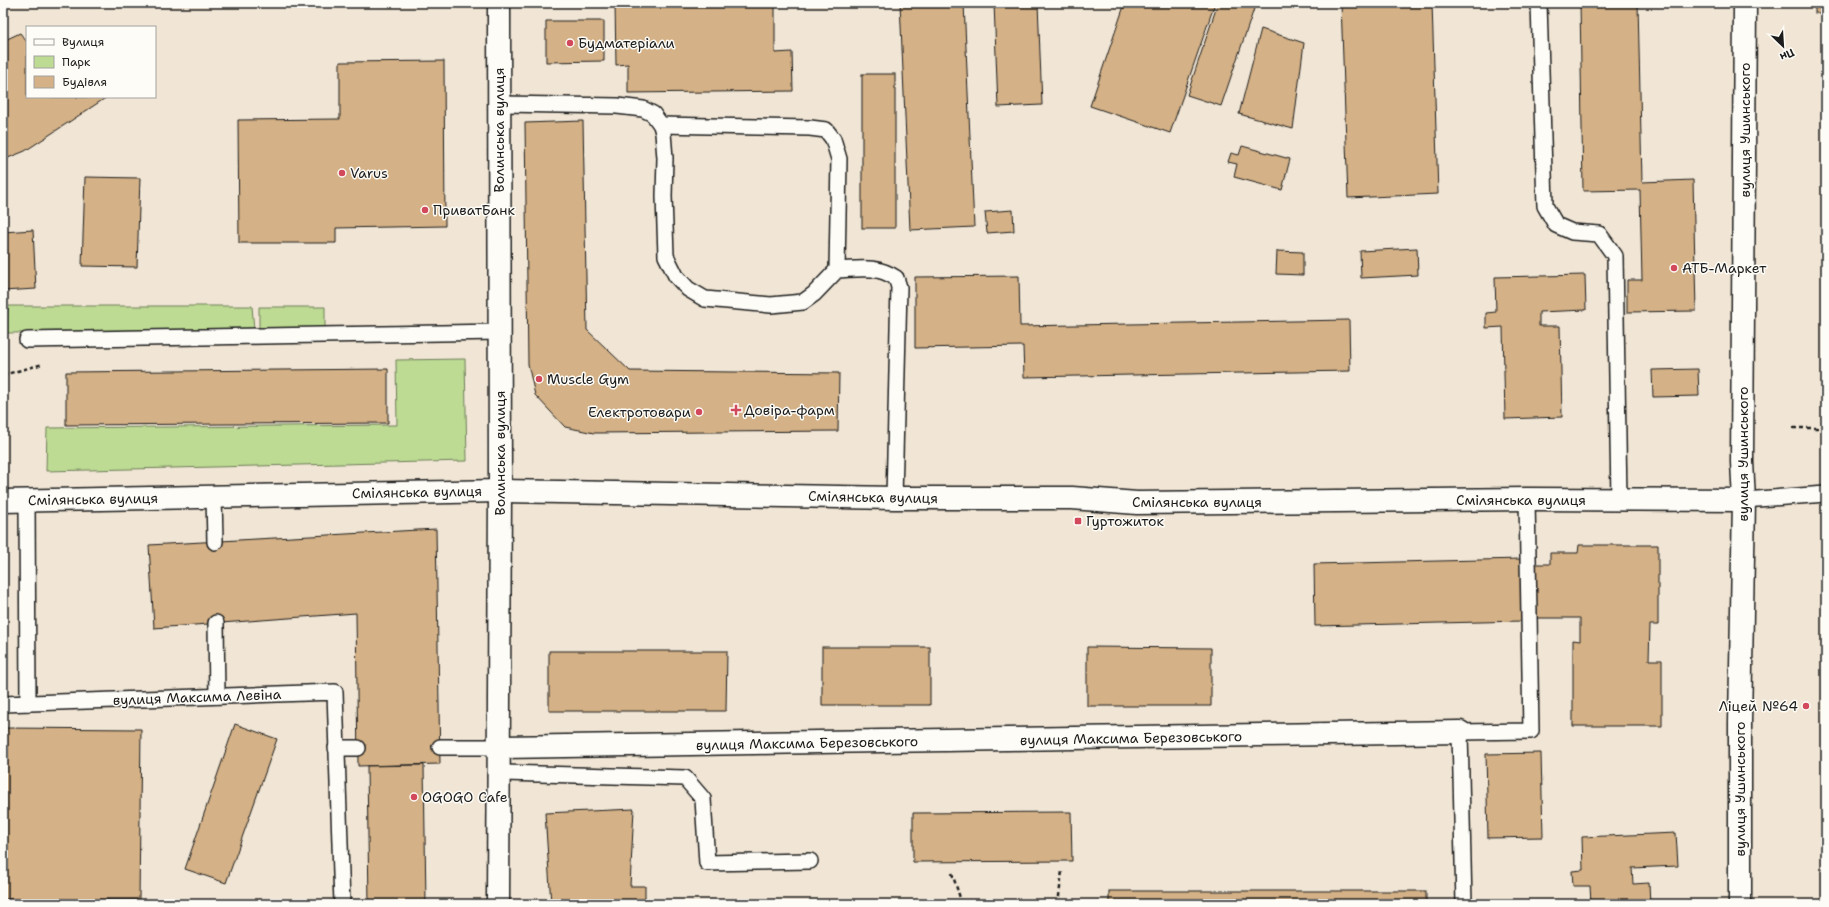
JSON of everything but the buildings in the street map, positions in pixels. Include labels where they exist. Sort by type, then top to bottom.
[{"type":"street","name":"Волинська вулиця","points":[[498,3],[500,104],[500,748],[498,904]]},
{"type":"street","name":"вулиця Ушинського","points":[[1740,904],[1740,723],[1744,500],[1742,462],[1745,3]]},
{"type":"street","name":"Смілянська вулиця","points":[[3,501],[500,491],[894,498],[1072,498],[1137,503],[1527,499],[1744,500]]},
{"type":"street","name":"вулиця Максима Березовського","points":[[500,748],[1460,732]]},
{"type":"lane","points":[[1539,3],[1545,206],[1556,225],[1572,232],[1599,234],[1615,256],[1619,499]]},
{"type":"lane","points":[[500,104],[616,106],[643,109],[653,114],[661,125],[665,158],[664,196],[666,256],[676,276],[688,289],[705,299],[724,302],[771,305],[803,302],[814,294],[837,270],[839,159],[833,139],[826,130],[810,128],[661,125]]},
{"type":"lane","points":[[837,270],[873,268],[887,272],[896,278],[898,287],[894,498]]},
{"type":"lane","points":[[27,340],[500,332]]},
{"type":"lane","points":[[1744,500],[1826,494]]},
{"type":"lane","points":[[214,496],[215,542]]},
{"type":"lane","name":"вулиця Максима Березовського","points":[[1460,732],[1531,731],[1527,499]]},
{"type":"lane","points":[[27,501],[28,703]]},
{"type":"lane","points":[[216,624],[217,696]]},
{"type":"lane","name":"вулиця Максима Левіна","points":[[3,704],[335,692],[336,748]]},
{"type":"lane","points":[[1460,732],[1464,904]]},
{"type":"lane","points":[[440,746],[500,748]]},
{"type":"lane","points":[[342,904],[336,748],[358,748]]},
{"type":"lane","points":[[499,773],[685,778],[704,799],[707,863],[810,861]]},
{"type":"path","points":[[3,376],[48,363]]},
{"type":"path","points":[[1793,428],[1826,428]]},
{"type":"path","points":[[1058,904],[1062,871]]},
{"type":"path","points":[[952,873],[962,904]]},
{"type":"green space","points":[[8,306],[252,306],[254,330],[7,333]]},
{"type":"green space","points":[[259,307],[325,307],[325,330],[259,331]]},
{"type":"green space","points":[[465,359],[467,461],[46,471],[47,428],[397,425],[396,360]]},
{"type":"place","name":"Будматеріали","points":[[570,43]]},
{"type":"place","name":"Varus","points":[[342,173]]},
{"type":"place","name":"ПриватБанк","points":[[425,210]]},
{"type":"place","name":"АТБ-Маркет","points":[[1674,268]]},
{"type":"place","name":"Muscle Gym","points":[[539,379]]},
{"type":"place","name":"Довіра-фарм","points":[[736,410]]},
{"type":"place","name":"Електротовари","points":[[699,412]]},
{"type":"place","name":"Гуртожиток","points":[[1078,521]]},
{"type":"place","name":"Ліцей №64","points":[[1806,706]]},
{"type":"place","name":"OGOGO Cafe","points":[[414,797]]}]
